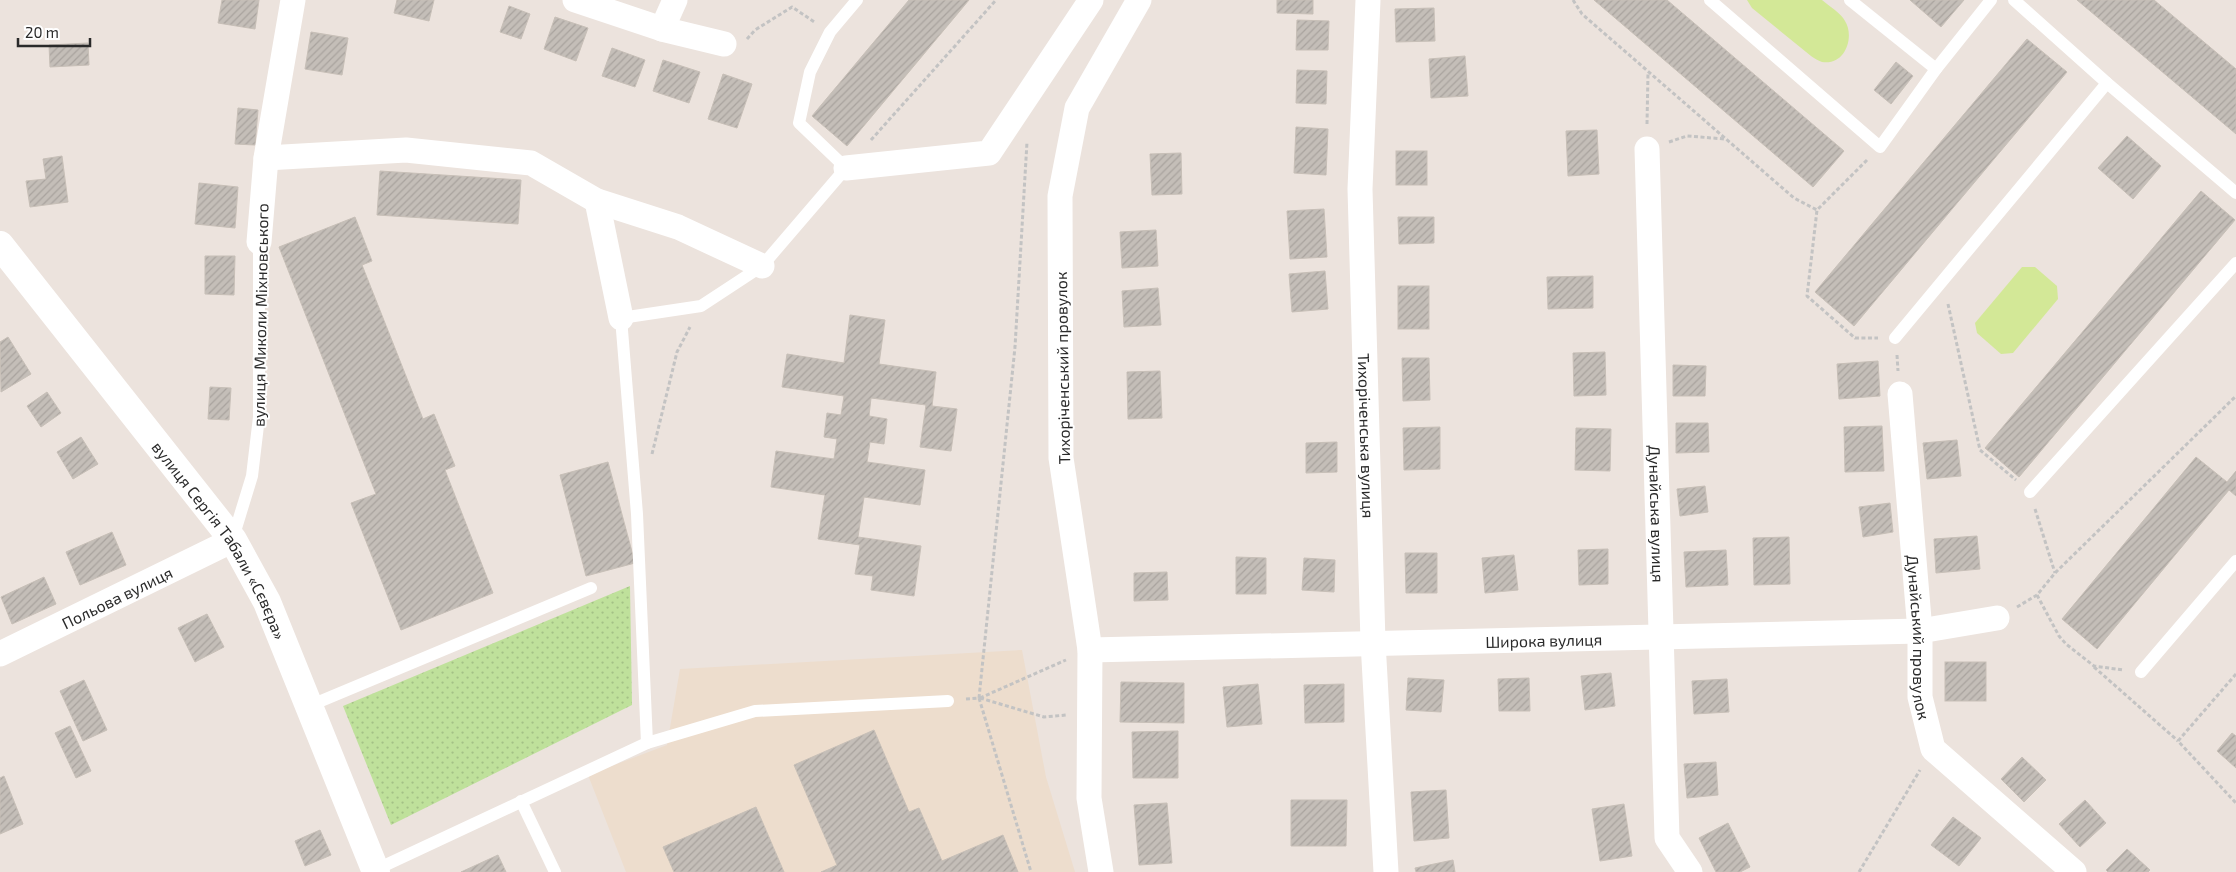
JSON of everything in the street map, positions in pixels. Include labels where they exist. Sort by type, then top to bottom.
[{"type":"main road","name":"вулиця Сергія Табали «Сєвєра»","points":[[0,244],[233,540],[267,602],[376,871]]},
{"type":"street","name":"вулиця Миколи Міхновського","points":[[259,242],[266,158],[294,0]]},
{"type":"street","points":[[576,0],[662,29],[724,44]]},
{"type":"street","points":[[662,29],[675,0]]},
{"type":"street","points":[[846,168],[989,153],[1091,0]]},
{"type":"street","name":"Тихоріченський провулок","points":[[1101,872],[1089,798],[1090,650],[1061,458],[1060,196],[1077,108],[1139,0]]},
{"type":"street","name":"Тихоріченська вулиця","points":[[1368,0],[1360,188],[1373,642],[1386,872]]},
{"type":"street","name":"Дунайська вулиця","points":[[1646,149],[1667,838],[1690,872]]},
{"type":"street","points":[[266,158],[406,150],[531,163],[597,201],[678,227],[762,266]]},
{"type":"street","points":[[597,201],[621,318]]},
{"type":"street","name":"Дунайський провулок","points":[[1900,394],[1920,631],[1920,697],[1933,749]]},
{"type":"street","name":"Польова вулиця","points":[[0,654],[233,540]]},
{"type":"street","name":"Широка вулиця","points":[[1090,650],[1373,642],[1920,631],[1996,618]]},
{"type":"street","points":[[1933,749],[2074,872]]},
{"type":"lane","points":[[647,744],[637,514],[621,318],[701,306],[762,266],[846,168],[799,123],[810,72],[830,32],[858,0]]},
{"type":"lane","points":[[1710,0],[1880,147],[1936,68],[1990,0]]},
{"type":"lane","points":[[1850,0],[1936,68]]},
{"type":"lane","points":[[2014,0],[2107,83],[2236,193]]},
{"type":"lane","points":[[1895,338],[2107,83]]},
{"type":"lane","name":"вулиця Миколи Міхновського","points":[[233,540],[252,476],[259,417],[259,242]]},
{"type":"lane","points":[[2030,492],[2236,263]]},
{"type":"lane","points":[[2141,672],[2236,561]]},
{"type":"lane","points":[[308,706],[591,588]]},
{"type":"lane","points":[[376,871],[521,801],[647,744],[755,711],[948,701]]},
{"type":"lane","points":[[521,801],[554,872]]},
{"type":"path","points":[[846,168],[996,0]]},
{"type":"path","points":[[1572,0],[1582,14],[1725,139],[1794,198],[1817,210]]},
{"type":"path","points":[[755,30],[792,7],[830,32]]},
{"type":"path","points":[[1648,72],[1646,149],[1687,136],[1725,139]]},
{"type":"path","points":[[1027,141],[1015,347],[979,698],[1031,872]]},
{"type":"path","points":[[1880,147],[1817,210],[1807,296],[1856,338],[1895,338],[1900,394]]},
{"type":"path","points":[[1943,281],[1980,450],[2030,492],[2055,573]]},
{"type":"path","points":[[651,457],[677,352],[701,306]]},
{"type":"path","points":[[2236,396],[2055,573],[2037,595],[2059,636],[2178,741],[2236,803]]},
{"type":"path","points":[[948,701],[979,698],[1090,650]]},
{"type":"path","points":[[2094,666],[2141,672]]},
{"type":"path","points":[[2178,741],[2236,674]]},
{"type":"path","points":[[979,698],[1044,717]]},
{"type":"path","points":[[1859,872],[1933,749]]},
{"type":"shaded area","points":[[1022,650],[1046,777],[1075,872],[626,872],[588,775],[667,745],[680,669]]},
{"type":"green space","points":[[1747,0],[1822,0],[1838,12],[1845,21],[1849,35],[1846,49],[1837,60],[1830,62],[1819,61],[1752,8]]},
{"type":"green space","points":[[2022,267],[2035,267],[2057,286],[2058,299],[2013,353],[2001,354],[1977,333],[1975,323]]},
{"type":"green space","points":[[630,586],[632,705],[391,825],[343,706]]},
{"type":"building","points":[[222,0],[259,0],[255,29],[218,23]]},
{"type":"building","points":[[397,0],[434,0],[429,21],[394,13]]},
{"type":"building","points":[[909,0],[969,0],[847,146],[812,116]]},
{"type":"building","points":[[1277,0],[1313,0],[1313,14],[1277,13]]},
{"type":"building","points":[[1594,0],[1667,0],[1844,151],[1813,187]]},
{"type":"building","points":[[1910,0],[1964,0],[1941,27]]},
{"type":"building","points":[[2077,0],[2154,0],[2236,69],[2236,134]]},
{"type":"building","points":[[509,6],[530,14],[521,39],[500,32]]},
{"type":"building","points":[[1434,8],[1435,41],[1396,42],[1395,9]]},
{"type":"building","points":[[555,17],[588,28],[576,61],[544,49]]},
{"type":"building","points":[[1297,20],[1329,21],[1328,50],[1296,50]]},
{"type":"building","points":[[311,32],[348,38],[342,75],[305,69]]},
{"type":"building","points":[[2027,39],[2067,72],[1854,326],[1815,292]]},
{"type":"building","points":[[88,43],[89,65],[50,67],[49,45]]},
{"type":"building","points":[[612,48],[645,60],[635,87],[602,76]]},
{"type":"building","points":[[1465,56],[1468,96],[1431,98],[1429,59]]},
{"type":"building","points":[[663,60],[700,72],[689,103],[653,91]]},
{"type":"building","points":[[1896,62],[1913,76],[1891,104],[1874,90]]},
{"type":"building","points":[[1297,70],[1327,71],[1326,104],[1296,103]]},
{"type":"building","points":[[723,74],[752,84],[737,128],[708,119]]},
{"type":"building","points":[[238,108],[258,110],[255,145],[235,144]]},
{"type":"building","points":[[1296,127],[1328,129],[1326,175],[1294,173]]},
{"type":"building","points":[[1597,130],[1599,174],[1568,176],[1566,131]]},
{"type":"building","points":[[2127,136],[2161,166],[2133,199],[2098,168]]},
{"type":"building","points":[[1396,151],[1427,151],[1427,185],[1396,185]]},
{"type":"building","points":[[1181,153],[1182,194],[1152,195],[1150,154]]},
{"type":"building","points":[[62,156],[68,202],[30,207],[26,181],[46,179],[43,159]]},
{"type":"building","points":[[380,171],[521,180],[518,224],[377,215]]},
{"type":"building","points":[[199,183],[238,187],[235,228],[195,224]]},
{"type":"building","points":[[2201,191],[2235,220],[2019,477],[1985,448]]},
{"type":"building","points":[[1324,209],[1327,257],[1290,259],[1287,211]]},
{"type":"building","points":[[355,217],[372,261],[362,265],[423,419],[434,414],[455,466],[445,470],[493,593],[401,630],[351,503],[376,494],[279,247]]},
{"type":"building","points":[[1398,217],[1434,217],[1434,243],[1399,244]]},
{"type":"building","points":[[1156,230],[1158,266],[1122,268],[1120,232]]},
{"type":"building","points":[[205,256],[235,256],[234,295],[205,294]]},
{"type":"building","points":[[1325,271],[1328,309],[1292,312],[1289,274]]},
{"type":"building","points":[[1593,276],[1593,308],[1548,309],[1547,277]]},
{"type":"building","points":[[1398,286],[1429,286],[1429,329],[1398,329]]},
{"type":"building","points":[[1158,288],[1161,325],[1124,327],[1122,291]]},
{"type":"building","points":[[850,315],[885,320],[879,364],[936,372],[932,406],[957,409],[951,451],[920,447],[926,405],[871,398],[869,416],[887,419],[884,444],[870,442],[867,462],[925,470],[920,505],[864,497],[858,537],[921,546],[914,596],[871,590],[873,576],[855,574],[860,545],[818,539],[825,495],[771,487],[776,451],[834,459],[837,439],[824,437],[827,413],[841,415],[844,396],[782,387],[787,354],[844,363]]},
{"type":"building","points":[[8,337],[31,374],[1,392],[0,342]]},
{"type":"building","points":[[1605,352],[1606,395],[1574,396],[1573,353]]},
{"type":"building","points":[[1402,358],[1429,358],[1430,400],[1403,401]]},
{"type":"building","points":[[1878,361],[1880,396],[1839,399],[1837,364]]},
{"type":"building","points":[[1673,365],[1706,366],[1705,396],[1673,396]]},
{"type":"building","points":[[1160,371],[1162,418],[1128,419],[1127,372]]},
{"type":"building","points":[[210,387],[231,388],[229,420],[208,419]]},
{"type":"building","points":[[47,392],[61,413],[41,427],[27,406]]},
{"type":"building","points":[[1676,423],[1708,423],[1709,452],[1676,453]]},
{"type":"building","points":[[1882,426],[1884,471],[1845,472],[1844,427]]},
{"type":"building","points":[[1440,427],[1440,469],[1404,470],[1403,428]]},
{"type":"building","points":[[1576,428],[1611,429],[1610,471],[1575,470]]},
{"type":"building","points":[[81,437],[98,464],[73,479],[57,452]]},
{"type":"building","points":[[1957,440],[1961,476],[1927,479],[1923,443]]},
{"type":"building","points":[[1337,442],[1337,472],[1306,473],[1306,443]]},
{"type":"building","points":[[2196,457],[2227,482],[2236,471],[2236,496],[2229,490],[2097,649],[2062,619]]},
{"type":"building","points":[[608,462],[635,563],[586,576],[560,475]]},
{"type":"building","points":[[1705,486],[1708,512],[1680,516],[1677,489]]},
{"type":"building","points":[[1890,503],[1893,532],[1863,537],[1859,507]]},
{"type":"building","points":[[112,532],[126,565],[80,585],[66,552]]},
{"type":"building","points":[[1977,536],[1980,569],[1936,573],[1934,539]]},
{"type":"building","points":[[1789,537],[1790,584],[1754,585],[1753,538]]},
{"type":"building","points":[[1608,549],[1608,584],[1579,585],[1578,550]]},
{"type":"building","points":[[1726,550],[1728,585],[1686,587],[1684,552]]},
{"type":"building","points":[[1405,553],[1437,553],[1437,593],[1406,593]]},
{"type":"building","points":[[1514,555],[1518,590],[1485,593],[1482,558]]},
{"type":"building","points":[[1236,557],[1266,558],[1266,594],[1236,594]]},
{"type":"building","points":[[1304,558],[1335,560],[1334,592],[1302,590]]},
{"type":"building","points":[[1167,572],[1168,600],[1134,601],[1134,573]]},
{"type":"building","points":[[44,577],[56,604],[12,624],[1,597]]},
{"type":"building","points":[[207,614],[224,647],[195,662],[178,628]]},
{"type":"building","points":[[1945,662],[1986,662],[1986,701],[1945,701]]},
{"type":"building","points":[[1611,673],[1615,706],[1585,710],[1581,676]]},
{"type":"building","points":[[1408,678],[1444,680],[1441,712],[1406,710]]},
{"type":"building","points":[[1529,678],[1530,711],[1499,711],[1498,679]]},
{"type":"building","points":[[1727,679],[1729,712],[1694,714],[1692,681]]},
{"type":"building","points":[[84,680],[107,730],[83,741],[60,691]]},
{"type":"building","points":[[1121,682],[1184,683],[1184,723],[1120,722]]},
{"type":"building","points":[[1258,684],[1262,724],[1227,727],[1223,687]]},
{"type":"building","points":[[1344,684],[1344,722],[1305,723],[1304,685]]},
{"type":"building","points":[[70,726],[91,771],[76,778],[55,733]]},
{"type":"building","points":[[874,730],[909,812],[919,808],[942,861],[1003,835],[1018,872],[821,872],[837,865],[794,765]]},
{"type":"building","points":[[1178,731],[1178,778],[1133,778],[1132,732]]},
{"type":"building","points":[[2232,733],[2236,736],[2236,768],[2217,751]]},
{"type":"building","points":[[2022,757],[2046,780],[2024,802],[2001,779]]},
{"type":"building","points":[[1716,762],[1718,795],[1687,798],[1684,764]]},
{"type":"building","points":[[4,776],[23,824],[0,834],[0,778]]},
{"type":"building","points":[[1446,790],[1449,838],[1414,841],[1411,792]]},
{"type":"building","points":[[1291,800],[1347,800],[1346,846],[1291,846]]},
{"type":"building","points":[[2085,800],[2106,823],[2080,847],[2059,824]]},
{"type":"building","points":[[1167,803],[1172,863],[1139,865],[1134,805]]},
{"type":"building","points":[[1624,804],[1632,856],[1600,861],[1592,809]]},
{"type":"building","points":[[756,807],[784,872],[674,872],[663,847]]},
{"type":"building","points":[[1953,817],[1981,838],[1959,866],[1931,845]]},
{"type":"building","points":[[1728,823],[1750,867],[1740,872],[1716,872],[1699,838]]},
{"type":"building","points":[[320,830],[331,855],[305,866],[295,841]]},
{"type":"building","points":[[2127,849],[2150,870],[2148,872],[2108,872],[2106,870]]},
{"type":"building","points":[[498,855],[506,872],[461,872]]},
{"type":"building","points":[[1453,860],[1455,872],[1416,872],[1415,868]]}]
